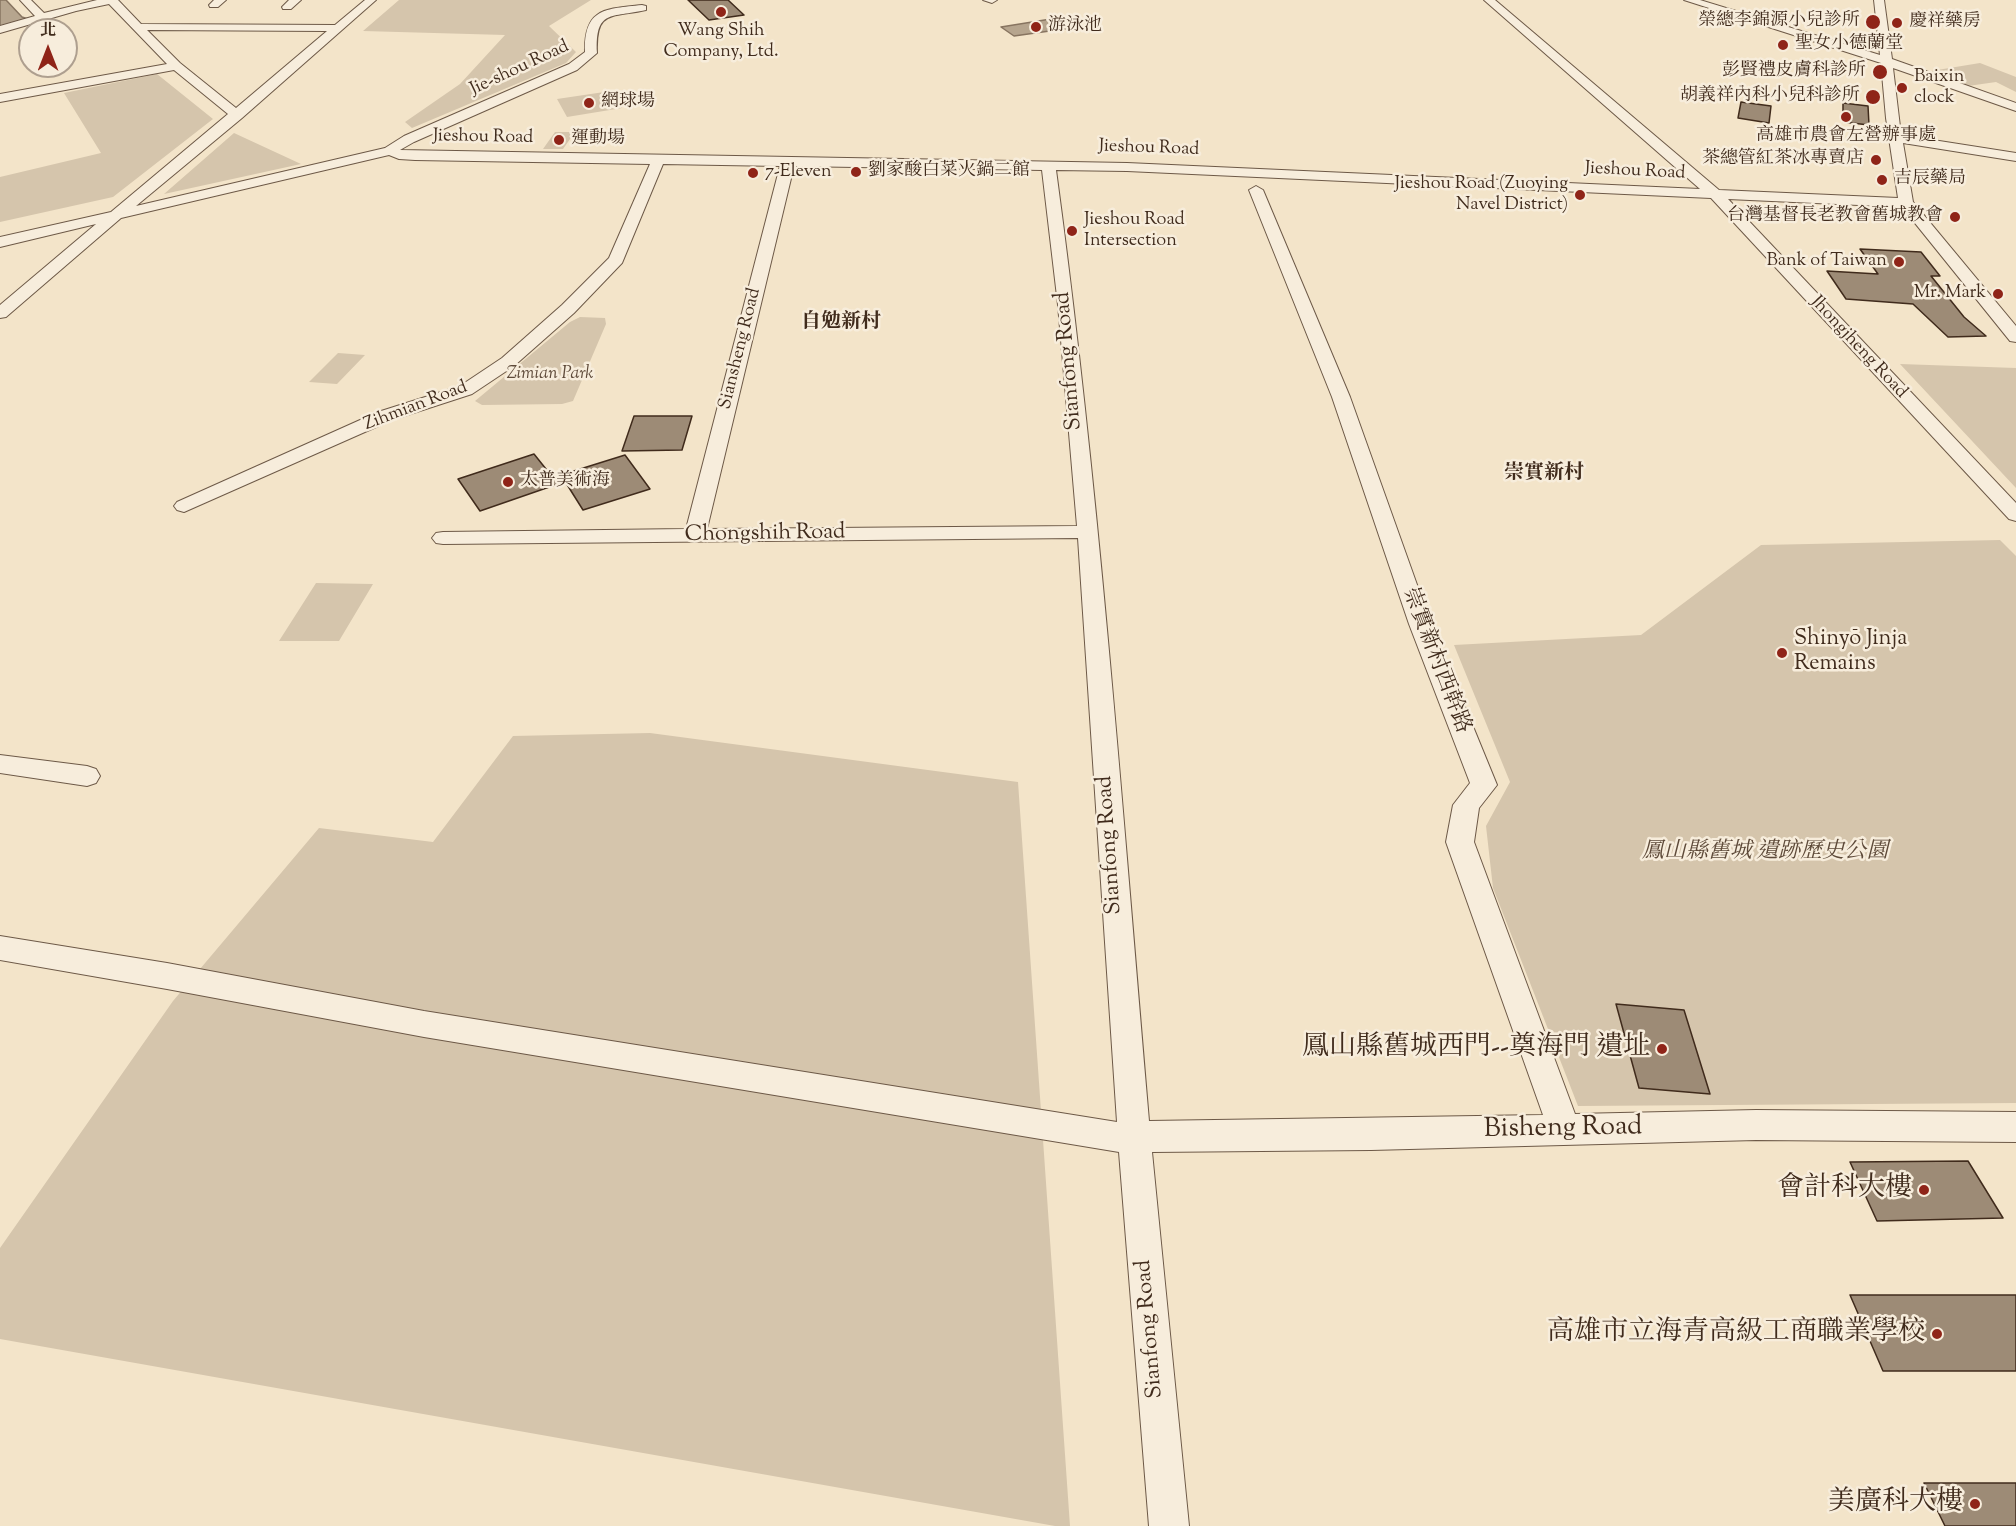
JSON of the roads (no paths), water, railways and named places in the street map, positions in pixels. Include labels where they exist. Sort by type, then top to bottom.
[{"type":"street","points":[[25,0],[42,18],[112,0],[176,66],[237,115]]},
{"type":"street","points":[[0,313],[371,0]]},
{"type":"street","name":"Jhongjheng Road","points":[[1489,0],[1717,196],[2016,515]]},
{"type":"street","points":[[1689,0],[1886,62],[2016,107]]},
{"type":"street","points":[[1879,0],[1906,203],[2016,337]]},
{"type":"street","name":"Jie-shou Road","points":[[390,151],[409,140],[573,67],[591,53],[591,28],[594,23],[616,12],[642,8]]},
{"type":"street","points":[[0,30],[18,25]]},
{"type":"street","points":[[137,27],[338,28]]},
{"type":"street","points":[[0,98],[176,66]]},
{"type":"street","points":[[1896,138],[2016,157]]},
{"type":"street","points":[[0,242],[390,151]]},
{"type":"street","name":"Jieshou Road","points":[[390,151],[399,155],[415,156],[1048,165],[1906,203]]},
{"type":"street","name":"Zihmian Road","points":[[184,506],[385,417],[466,390],[508,362],[568,309],[616,260],[658,160]]},
{"type":"street","name":"Siansheng Road","points":[[695,536],[788,162]]},
{"type":"street","name":"Sianfong Road","points":[[1048,165],[1066,305],[1088,532],[1122,1137],[1169,1526]]},
{"type":"street","name":"崇實新村西幹路","points":[[1256,190],[1341,397],[1420,624],[1484,785],[1466,805],[1460,842],[1564,1130]]},
{"type":"street","name":"Chongshih Road","points":[[443,538],[1088,532]]},
{"type":"street","points":[[0,764],[87,776]]},
{"type":"street","name":"Bisheng Road","points":[[0,948],[167,976],[424,1024],[1122,1137],[1756,1125],[2016,1127]]},
{"type":"place","name":"Wang Shih Company, Ltd.","points":[[721,12]]},
{"type":"place","name":"榮總李錦源小兒診所","points":[[1873,22]]},
{"type":"place","name":"慶祥藥房","points":[[1897,23]]},
{"type":"place","name":"游泳池","points":[[1036,27]]},
{"type":"place","name":"聖女小德蘭堂","points":[[1783,45]]},
{"type":"place","name":"彭賢禮皮膚科診所","points":[[1880,72]]},
{"type":"place","name":"Baixin clock","points":[[1902,88]]},
{"type":"place","name":"胡義祥內科小兒科診所","points":[[1873,97]]},
{"type":"place","name":"網球場","points":[[589,103]]},
{"type":"place","name":"高雄市農會左營辦事處","points":[[1846,117]]},
{"type":"place","name":"運動場","points":[[559,140]]},
{"type":"place","name":"茶總管紅茶冰專賣店","points":[[1876,160]]},
{"type":"place","name":"劉家酸白菜火鍋二館","points":[[856,172]]},
{"type":"place","name":"7-Eleven","points":[[753,173]]},
{"type":"place","name":"吉辰藥局","points":[[1882,180]]},
{"type":"place","name":"Jieshou Road (Zuoying Navel District)","points":[[1580,195]]},
{"type":"place","name":"台灣基督長老教會舊城教會","points":[[1955,217]]},
{"type":"place","name":"Jieshou Road Intersection","points":[[1072,231]]},
{"type":"place","name":"Bank of Taiwan","points":[[1899,262]]},
{"type":"place","name":"Mr. Mark","points":[[1998,294]]},
{"type":"place","name":"太普美術海","points":[[508,482]]},
{"type":"place","name":"Shinyō Jinja Remains","points":[[1782,653]]},
{"type":"place","name":"鳳山縣舊城西門--奠海門 遺址","points":[[1662,1049]]},
{"type":"place","name":"會計科大樓","points":[[1924,1190]]},
{"type":"place","name":"高雄市立海青高級工商職業學校","points":[[1937,1334]]},
{"type":"place","name":"美廣科大樓","points":[[1975,1504]]},
{"type":"district","name":"自勉新村","points":[[841,324]]},
{"type":"district","name":"崇實新村","points":[[1544,475]]},
{"type":"park label","name":"Zimian Park","points":[[550,375]]},
{"type":"park label","name":"鳳山縣舊城 遺跡歷史公園","points":[[1765,853]]}]
